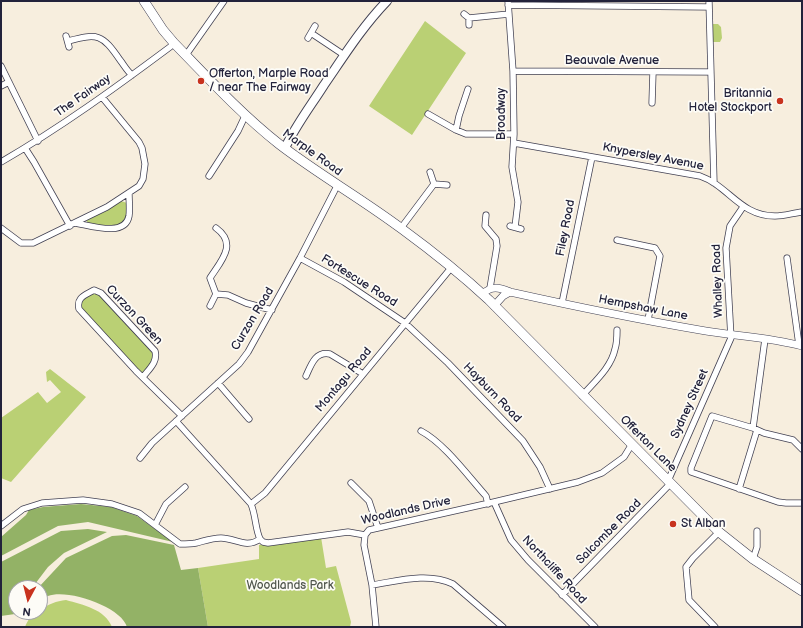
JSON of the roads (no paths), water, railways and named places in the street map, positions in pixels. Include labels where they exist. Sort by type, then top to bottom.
[{"type":"main road","name":"Marple Road","points":[[144,1],[163,30],[174,43],[245,116],[281,146],[337,186],[401,228],[489,300]]},
{"type":"main road","points":[[281,146],[370,18],[387,1]]},
{"type":"main road","name":"Offerton Lane","points":[[489,300],[582,396],[719,532],[753,559],[802,591]]},
{"type":"street","points":[[186,56],[224,1]]},
{"type":"street","points":[[508,3],[709,4],[714,184]]},
{"type":"street","name":"Broadway","points":[[508,3],[513,71],[514,143],[512,167],[518,202],[516,227]]},
{"type":"street","points":[[464,14],[469,18],[509,14]]},
{"type":"street","points":[[469,18],[469,25]]},
{"type":"street","points":[[315,26],[309,36],[344,55]]},
{"type":"street","points":[[68,41],[92,36],[102,39],[110,45],[132,75]]},
{"type":"street","name":"The Fairway","points":[[1,162],[38,141],[102,97],[174,43]]},
{"type":"street","points":[[1,66],[38,141]]},
{"type":"street","name":"Beauvale Avenue","points":[[513,71],[711,72]]},
{"type":"street","points":[[652,103],[653,72]]},
{"type":"street","points":[[1,86],[9,82]]},
{"type":"street","points":[[456,130],[460,111],[468,89]]},
{"type":"street","points":[[1,228],[21,243],[27,244],[38,241],[106,207],[139,186],[143,179],[145,164],[139,142],[102,97]]},
{"type":"street","points":[[428,114],[456,130],[471,134],[514,134]]},
{"type":"street","points":[[209,176],[231,143],[245,116]]},
{"type":"street","name":"Knypersley Avenue","points":[[514,143],[690,174],[705,178],[744,207],[756,213],[775,216],[802,212]]},
{"type":"street","points":[[25,148],[72,224],[113,229],[121,227],[124,225],[129,216],[129,193]]},
{"type":"street","name":"Filey Road","points":[[562,303],[592,157]]},
{"type":"street","points":[[430,172],[434,184]]},
{"type":"street","points":[[434,184],[447,184]]},
{"type":"street","points":[[401,228],[434,184]]},
{"type":"street","name":"Curzon Road","points":[[140,458],[152,443],[218,383],[248,352],[300,258],[337,186]]},
{"type":"street","name":"Whalley Road","points":[[731,335],[726,248],[730,226],[744,207]]},
{"type":"street","points":[[486,215],[485,226],[496,239],[497,246],[489,300],[503,296],[510,292]]},
{"type":"street","points":[[210,306],[216,294],[210,278],[228,249],[227,241],[222,233],[216,228]]},
{"type":"street","points":[[617,240],[655,248],[660,256],[648,320]]},
{"type":"street","name":"Fortescue Road","points":[[300,258],[344,282],[405,323]]},
{"type":"street","points":[[787,258],[800,346]]},
{"type":"street","name":"Montagu Road","points":[[251,504],[265,493],[451,268]]},
{"type":"street","name":"Hempshaw Lane","points":[[490,288],[648,320],[800,346]]},
{"type":"street","name":"Curzon Green","points":[[142,377],[155,360],[155,351],[98,290],[94,290],[80,298],[78,301],[79,308],[142,377],[182,416]]},
{"type":"street","points":[[216,294],[228,295],[246,303],[272,310]]},
{"type":"street","name":"Hayburn Road","points":[[405,323],[448,363],[523,441],[540,468],[550,489]]},
{"type":"street","points":[[582,396],[604,371],[610,361],[615,349],[617,330]]},
{"type":"street","name":"Sydney Street","points":[[669,482],[731,335]]},
{"type":"street","points":[[739,489],[755,429],[765,339]]},
{"type":"street","points":[[306,376],[315,359],[325,353],[330,354],[363,374]]},
{"type":"street","points":[[218,383],[249,419]]},
{"type":"street","points":[[802,449],[793,440],[764,433],[712,416],[691,468],[691,472],[693,474],[739,489],[782,502],[802,503]]},
{"type":"street","points":[[176,421],[251,504],[260,539]]},
{"type":"street","name":"Northcliffe Road","points":[[421,431],[432,437],[486,496],[511,540],[528,560],[595,627]]},
{"type":"street","name":"Woodlands Drive","points":[[1,526],[23,509],[42,503],[83,500],[112,504],[139,513],[180,544],[195,543],[217,538],[223,538],[246,544],[260,539],[263,542],[268,543],[348,532],[365,535],[369,530],[578,482],[602,473],[624,457],[632,444]]},
{"type":"street","name":"Salcombe Road","points":[[562,595],[669,482]]},
{"type":"street","points":[[351,483],[369,501],[378,528]]},
{"type":"street","points":[[155,525],[166,504],[185,487]]},
{"type":"street","points":[[753,559],[757,547],[757,530]]},
{"type":"street","points":[[715,627],[689,600],[686,567],[719,532]]},
{"type":"street","points":[[365,535],[364,545],[376,612],[376,627]]},
{"type":"street","points":[[372,585],[419,578],[432,577],[443,579],[453,584],[503,627]]},
{"type":"place","name":"Offerton, Marple Road / near The Fairway","points":[[201,81]]},
{"type":"place","name":"Britannia Hotel Stockport","points":[[780,101]]},
{"type":"place","name":"St Alban","points":[[673,524]]},
{"type":"park label","name":"Woodlands Park","points":[[290,586]]}]
